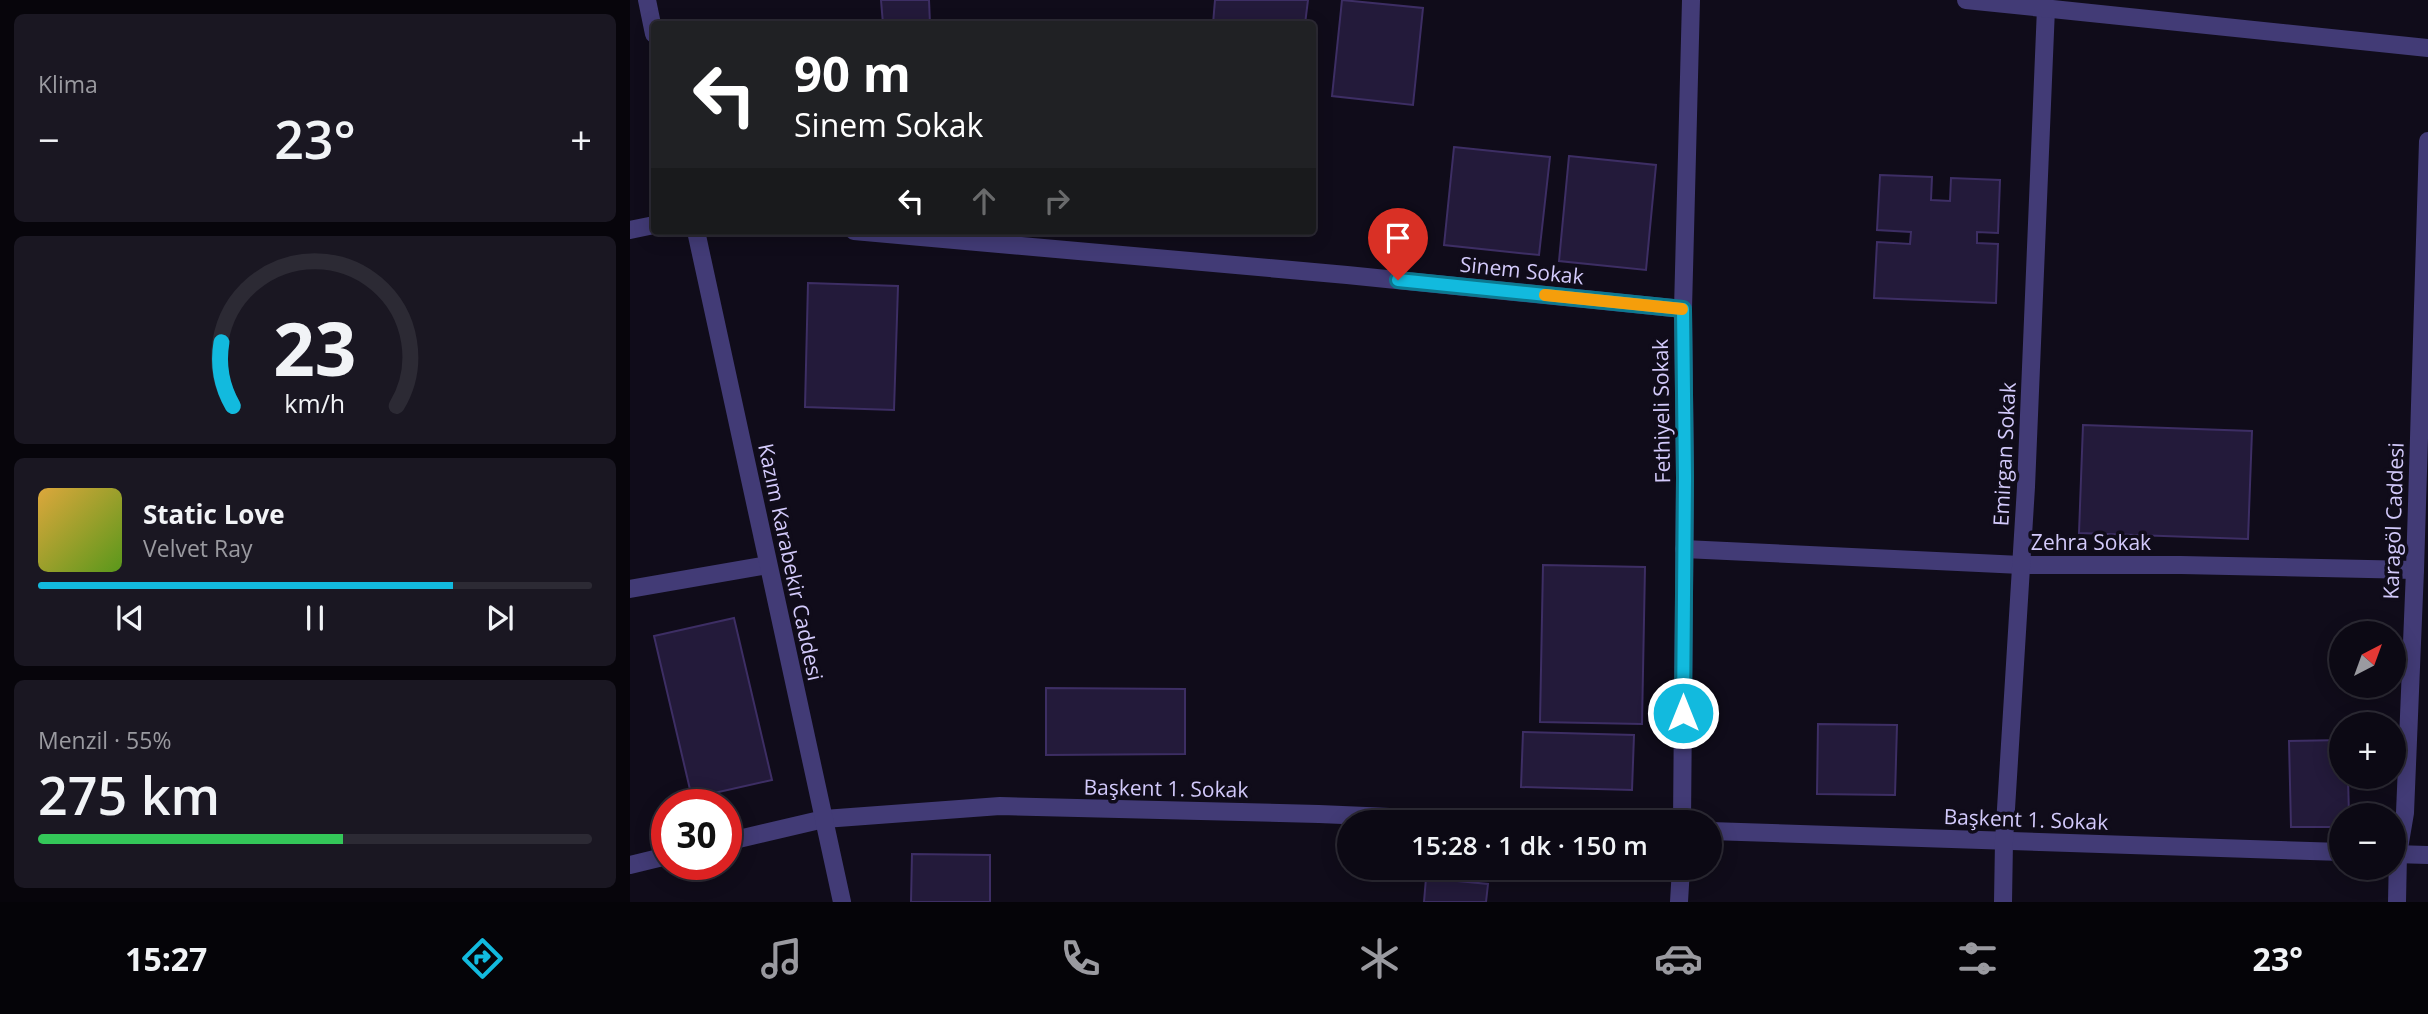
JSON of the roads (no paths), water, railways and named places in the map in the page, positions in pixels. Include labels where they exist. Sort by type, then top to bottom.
[{"type":"street","points":[[647,0],[651,21]]},
{"type":"street","name":"Fethiyeli Sokak","points":[[1682,810],[1683,309],[1691,0]]},
{"type":"street","points":[[1966,0],[2428,48]]},
{"type":"street","name":"Emirgan Sokak","points":[[2003,902],[2046,8]]},
{"type":"street","name":"Karagöl Caddesi","points":[[2405,803],[2428,141]]},
{"type":"street","points":[[630,230],[651,226]]},
{"type":"street","name":"Kazım Karabekir Caddesi","points":[[697,235],[842,902]]},
{"type":"street","name":"Sinem Sokak","points":[[899,235],[1347,275],[1683,309]]},
{"type":"street","name":"Zehra Sokak","points":[[1684,549],[2021,565],[2415,570]]},
{"type":"street","points":[[630,589],[768,565]]},
{"type":"street","name":"Başkent 1. Sokak","points":[[742,838],[824,819],[1000,806],[1337,815]]},
{"type":"street","name":"Başkent 1. Sokak","points":[[1722,831],[2329,852]]},
{"type":"street","points":[[2406,855],[2428,856]]},
{"type":"street","points":[[630,865],[651,860]]},
{"type":"street","points":[[1679,902],[1680,880]]},
{"type":"street","name":"Karagöl Caddesi","points":[[2397,880],[2397,902]]}]
